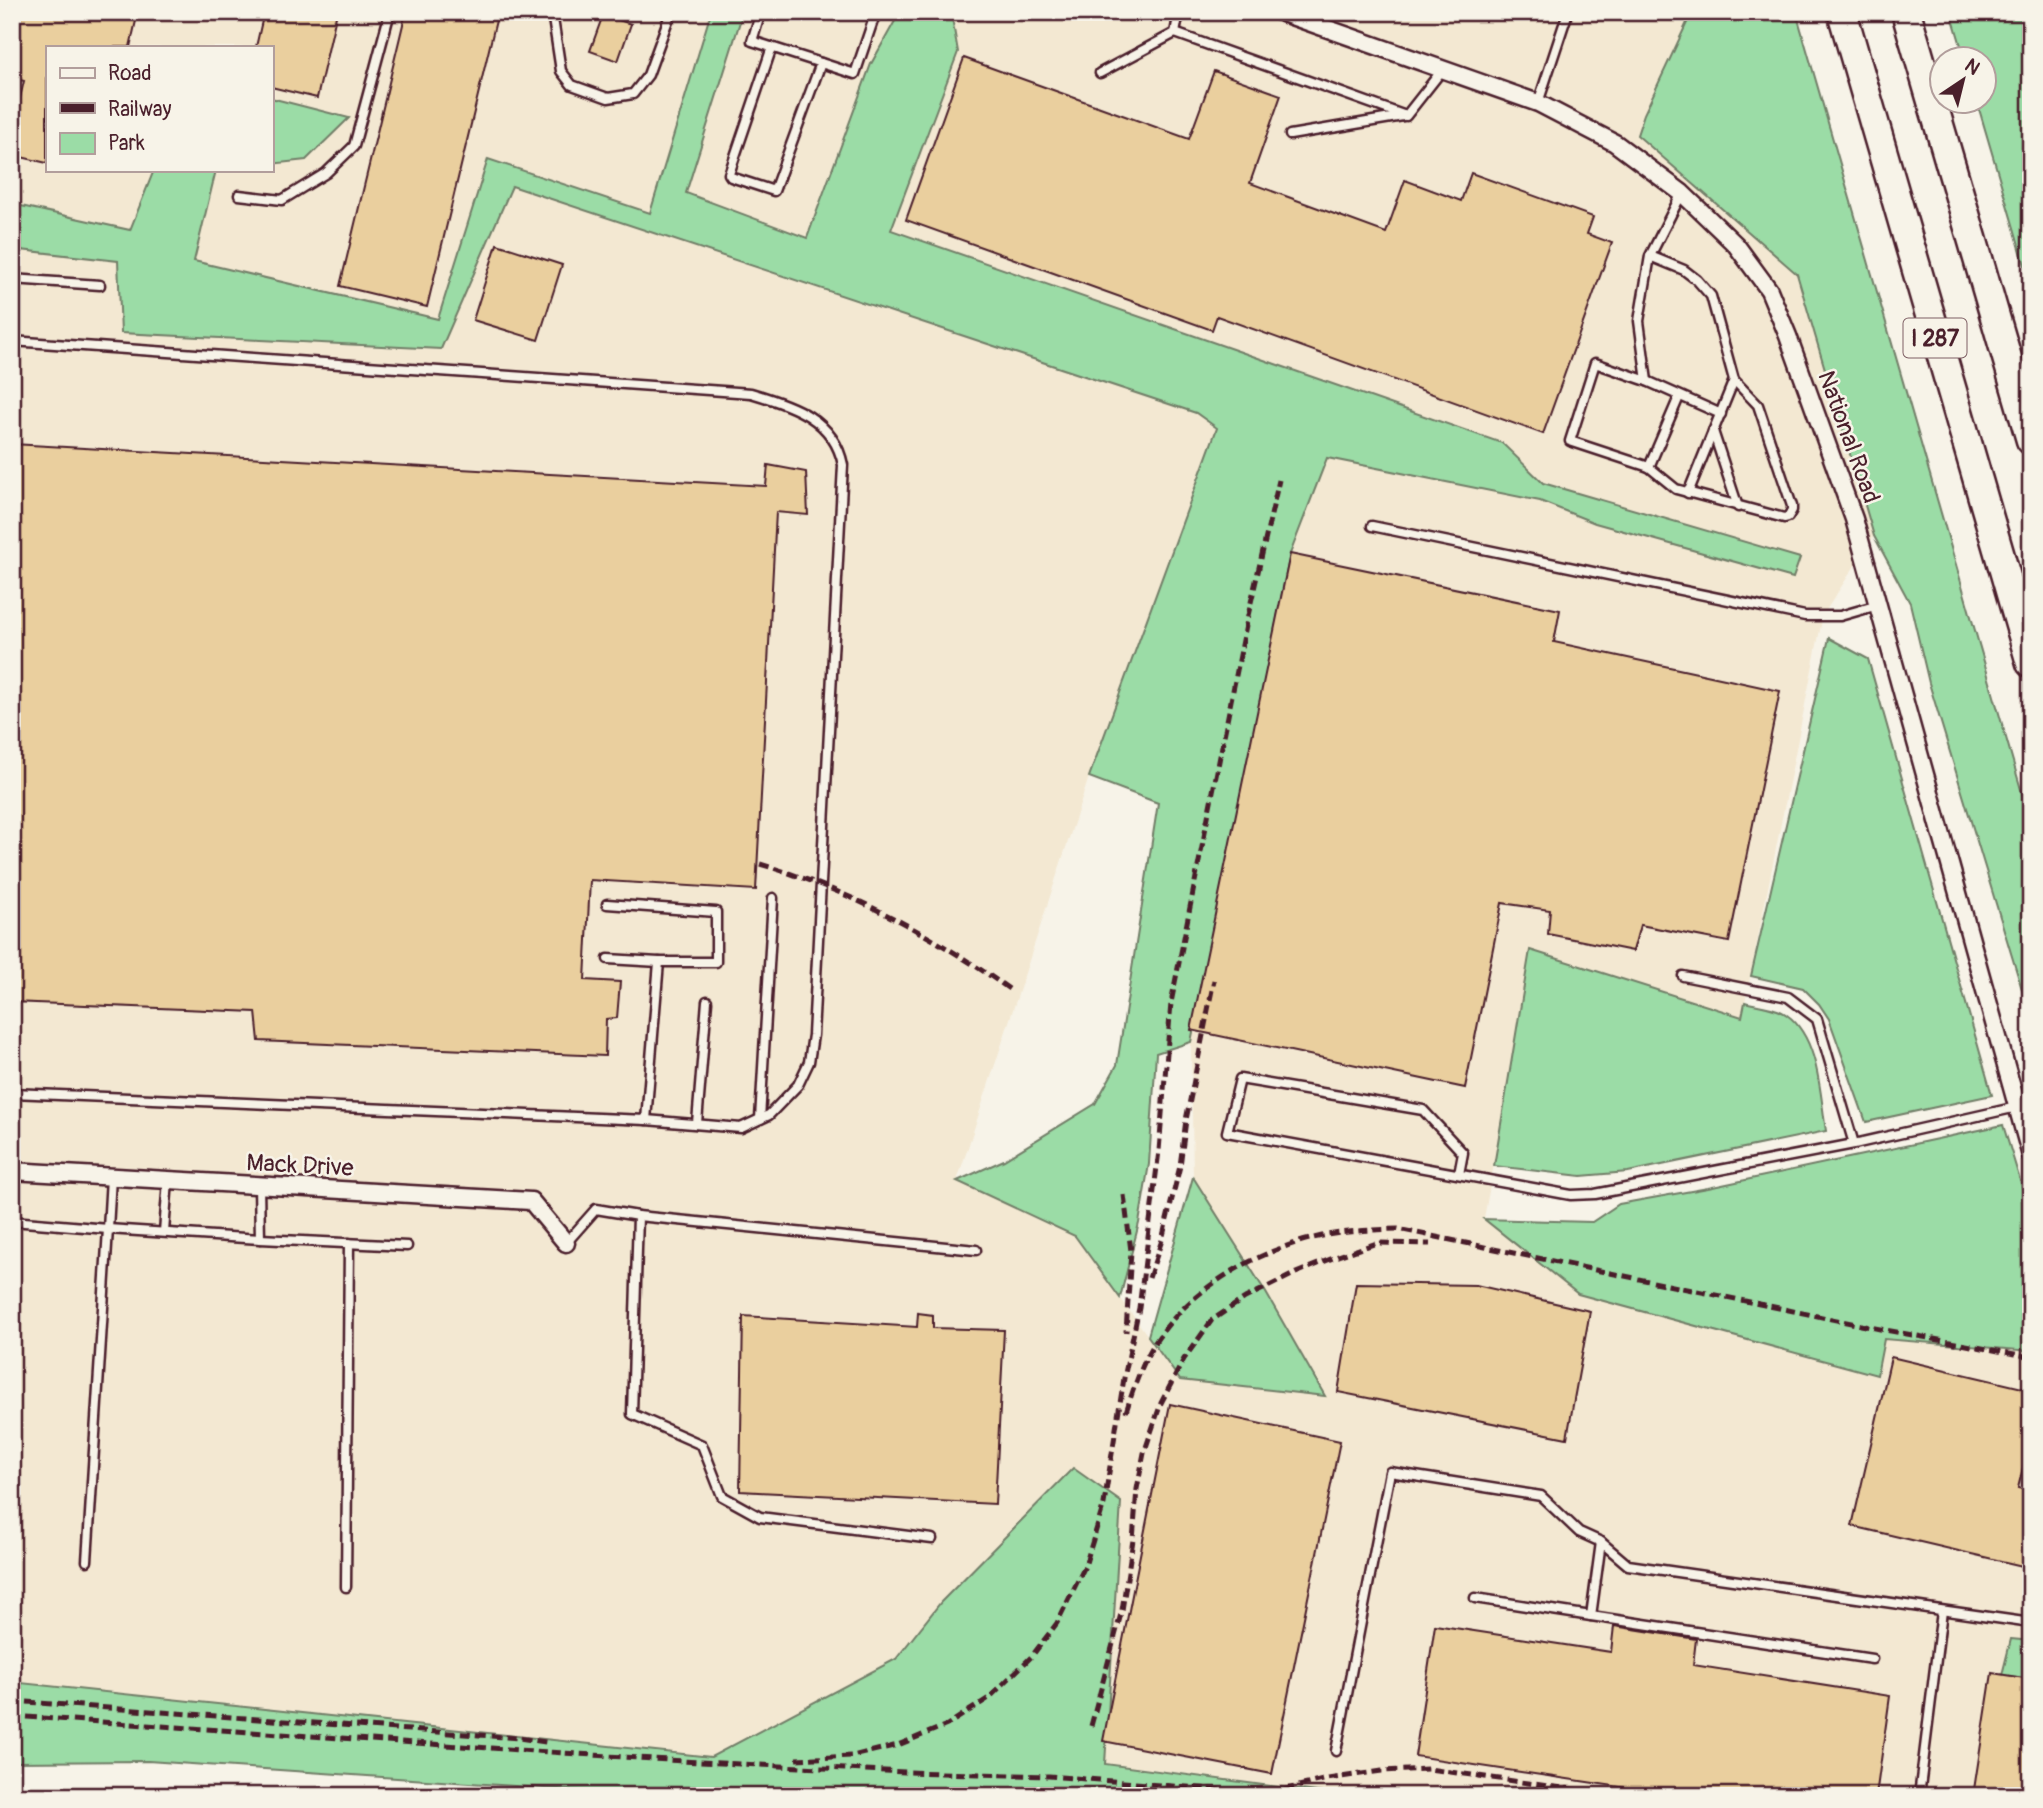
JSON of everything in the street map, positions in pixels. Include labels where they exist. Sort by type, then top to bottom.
[{"type":"highway","name":"I 287","points":[[1842,12],[2031,663]]},
{"type":"highway","name":"I 287","points":[[1906,12],[2031,440]]},
{"type":"street","name":"National Road","points":[[1280,12],[1538,103],[1615,144],[1682,193],[1736,245],[1769,290],[1854,519],[2031,1156]]},
{"type":"street","name":"Mack Drive","points":[[12,1171],[531,1201],[566,1243]]},
{"type":"lane","points":[[239,195],[282,200],[326,173],[354,146],[390,12]]},
{"type":"lane","points":[[552,12],[561,71],[572,85],[608,98],[634,94],[648,75],[671,12]]},
{"type":"lane","points":[[761,12],[752,41],[855,74],[876,12]]},
{"type":"lane","points":[[1175,33],[1179,12]]},
{"type":"lane","points":[[1538,103],[1568,12]]},
{"type":"lane","points":[[1100,74],[1175,33],[1406,116]]},
{"type":"lane","points":[[772,47],[729,174],[731,177],[774,191],[821,63]]},
{"type":"lane","points":[[1290,135],[1406,116],[1444,68]]},
{"type":"lane","points":[[1647,381],[1639,321],[1650,256],[1682,193]]},
{"type":"lane","points":[[1650,256],[1684,270],[1711,296],[1734,380],[1758,405],[1792,510],[1788,517],[1784,518],[1676,489],[1649,467],[1570,441],[1595,363],[1647,381],[1721,414]]},
{"type":"lane","points":[[12,279],[100,285]]},
{"type":"lane","points":[[12,341],[751,393],[781,402],[817,421],[840,448],[843,465],[813,1035],[809,1062],[798,1085],[769,1115],[741,1128],[646,1120],[12,1093]]},
{"type":"lane","points":[[1688,492],[1734,380]]},
{"type":"lane","points":[[1649,467],[1679,397]]},
{"type":"lane","points":[[1713,431],[1738,507]]},
{"type":"lane","points":[[1372,526],[1805,616],[1840,616],[1878,605]]},
{"type":"lane","points":[[760,1119],[773,898]]},
{"type":"lane","points":[[607,904],[716,912],[716,962],[608,959]]},
{"type":"lane","points":[[646,1120],[659,962]]},
{"type":"lane","points":[[1683,976],[1788,997],[1816,1019],[1854,1144]]},
{"type":"lane","points":[[697,1123],[707,1001]]},
{"type":"lane","points":[[1459,1174],[1463,1153],[1423,1110],[1240,1079],[1227,1132],[1571,1195],[1595,1194],[1854,1144],[2017,1107]]},
{"type":"lane","points":[[87,1561],[111,1177]]},
{"type":"lane","points":[[164,1232],[169,1180]]},
{"type":"lane","points":[[259,1185],[260,1239]]},
{"type":"lane","points":[[566,1243],[596,1209],[638,1216],[975,1250]]},
{"type":"lane","points":[[638,1216],[632,1414],[702,1445],[722,1496],[760,1517],[932,1539]]},
{"type":"lane","points":[[12,1221],[260,1239],[407,1246]]},
{"type":"lane","points":[[346,1587],[349,1244]]},
{"type":"lane","points":[[1336,1751],[1390,1472],[1541,1496],[1579,1532],[1601,1542],[1628,1565],[2031,1623]]},
{"type":"lane","points":[[1591,1616],[1601,1542]]},
{"type":"lane","points":[[1475,1598],[1872,1659]]},
{"type":"lane","points":[[1919,1796],[1942,1611]]},
{"type":"shaded area","points":[[12,12],[711,12],[650,213],[488,160],[438,319],[194,261],[216,172],[273,172],[273,164],[306,160],[349,118],[273,99],[273,46],[46,46],[46,172],[153,172],[130,230],[12,204]]},
{"type":"shaded area","points":[[743,12],[900,12],[871,64],[807,239],[686,193]]},
{"type":"shaded area","points":[[951,12],[1692,12],[1644,114],[1637,135],[1797,274],[1874,536],[1823,615],[1742,1017],[1530,950],[1484,1218],[1578,1294],[1877,1374],[1884,1339],[2031,1351],[2031,1641],[2011,1639],[2002,1675],[2031,1679],[2031,1796],[1347,1796],[1105,1764],[1121,1502],[1073,1468],[941,1602],[896,1659],[711,1757],[12,1682],[12,249],[119,261],[121,333],[441,349],[512,186],[1196,413],[1217,429],[1089,777],[957,1181],[1075,1236],[1180,1380],[1325,1395],[1265,1291],[1193,1177],[1191,1042],[1290,554],[1327,458],[1540,501],[1595,523],[1794,578],[1800,558],[1543,483],[1502,443],[890,230],[958,52]]},
{"type":"green space","points":[[711,12],[743,12],[686,193],[807,238],[871,64],[900,12],[951,12],[958,52],[891,230],[1502,443],[1543,483],[1800,558],[1793,578],[1595,523],[1540,501],[1327,458],[1290,554],[1191,1042],[1156,1053],[1149,1164],[1139,1223],[1120,1298],[1075,1236],[957,1181],[1004,1160],[1095,1104],[1117,1065],[1158,803],[1089,777],[1217,428],[1196,413],[512,186],[441,349],[121,333],[118,261],[12,249],[12,204],[130,230],[153,172],[216,172],[194,261],[438,319],[488,159],[650,213]]},
{"type":"green space","points":[[1692,12],[1796,12],[2031,824],[2031,1019],[1929,683],[1910,603],[1874,536],[1797,274],[1637,135],[1644,114]]},
{"type":"green space","points":[[1951,12],[2023,12],[2031,22],[2031,286],[1981,116],[1997,116],[1997,46],[1961,46]]},
{"type":"green space","points":[[273,99],[349,118],[306,160],[273,164]]},
{"type":"green space","points":[[1829,638],[1868,659],[1992,1095],[1866,1122],[1829,1019],[1819,1004],[1803,988],[1751,976]]},
{"type":"green space","points":[[1530,950],[1742,1017],[1745,1002],[1783,1012],[1798,1025],[1812,1052],[1826,1131],[1628,1172],[1581,1176],[1494,1166]]},
{"type":"green space","points":[[2003,1125],[2031,1216],[2031,1351],[1884,1339],[1877,1375],[1578,1294],[1484,1219],[1592,1222],[1619,1204],[1708,1188]]},
{"type":"green space","points":[[1193,1177],[1265,1291],[1325,1396],[1180,1380],[1148,1336]]},
{"type":"green space","points":[[1073,1468],[1121,1502],[1105,1764],[1347,1796],[659,1796],[148,1761],[12,1762],[12,1682],[711,1757],[896,1659],[941,1602]]},
{"type":"green space","points":[[2011,1639],[2031,1641],[2031,1679],[2002,1675]]},
{"type":"building","points":[[12,12],[138,12],[130,46],[46,46],[46,163],[12,155],[12,131],[24,81],[12,78]]},
{"type":"building","points":[[264,12],[337,12],[317,98],[273,87],[273,46],[256,46]]},
{"type":"building","points":[[406,12],[498,12],[427,307],[340,286]]},
{"type":"building","points":[[603,15],[631,24],[618,61],[590,51]]},
{"type":"building","points":[[964,58],[1189,139],[1214,71],[1281,95],[1250,183],[1386,233],[1405,180],[1461,201],[1471,173],[1593,217],[1587,234],[1612,243],[1543,434],[1217,316],[1212,330],[906,220]]},
{"type":"building","points":[[497,244],[562,265],[538,340],[473,320]]},
{"type":"building","points":[[12,444],[766,486],[768,465],[806,472],[808,515],[776,512],[756,890],[590,880],[585,980],[620,982],[617,1018],[606,1019],[605,1056],[259,1041],[256,1012],[12,1002]]},
{"type":"building","points":[[1290,554],[1560,610],[1554,642],[1780,691],[1729,942],[1640,925],[1633,951],[1548,934],[1550,910],[1502,903],[1465,1088],[1191,1030]]},
{"type":"building","points":[[1356,1283],[1476,1285],[1590,1311],[1567,1438],[1338,1392]]},
{"type":"building","points":[[918,1313],[933,1315],[933,1328],[1004,1330],[995,1504],[740,1491],[743,1316],[917,1327]]},
{"type":"building","points":[[1891,1357],[2031,1390],[2031,1435],[2018,1488],[2031,1491],[2031,1568],[1852,1526]]},
{"type":"building","points":[[1170,1404],[1340,1441],[1272,1774],[1103,1741]]},
{"type":"building","points":[[1435,1625],[1611,1652],[1614,1626],[1696,1639],[1693,1665],[1890,1696],[1876,1796],[1680,1796],[1415,1756]]},
{"type":"building","points":[[1992,1673],[2031,1679],[2031,1796],[1973,1796]]},
{"type":"railway","points":[[796,1759],[852,1756],[898,1745],[947,1725],[989,1698],[1032,1656],[1057,1623],[1085,1566],[1104,1504],[1124,1378],[1139,1308],[1159,1151],[1171,1003],[1247,620],[1279,480]]},
{"type":"railway","points":[[760,864],[793,874],[889,916],[981,969],[1009,989]]},
{"type":"railway","points":[[1149,1278],[1162,1240],[1180,1166],[1186,1120],[1214,980]]},
{"type":"railway","points":[[1124,1195],[1131,1251],[1126,1332]]},
{"type":"railway","points":[[1126,1412],[1151,1349],[1195,1297],[1233,1271],[1275,1250],[1328,1235],[1368,1230],[1398,1229],[1880,1329],[2031,1357]]},
{"type":"railway","points":[[1091,1726],[1122,1610],[1144,1453],[1161,1403],[1184,1359],[1212,1320],[1245,1298],[1296,1273],[1377,1243],[1430,1244]]},
{"type":"railway","points":[[12,1701],[546,1742]]},
{"type":"railway","points":[[12,1716],[698,1762],[1049,1776],[1235,1791],[1275,1792],[1327,1779],[1382,1771],[1429,1769],[1619,1796]]},
{"type":"railway","points":[[12,1794],[48,1796]]}]
